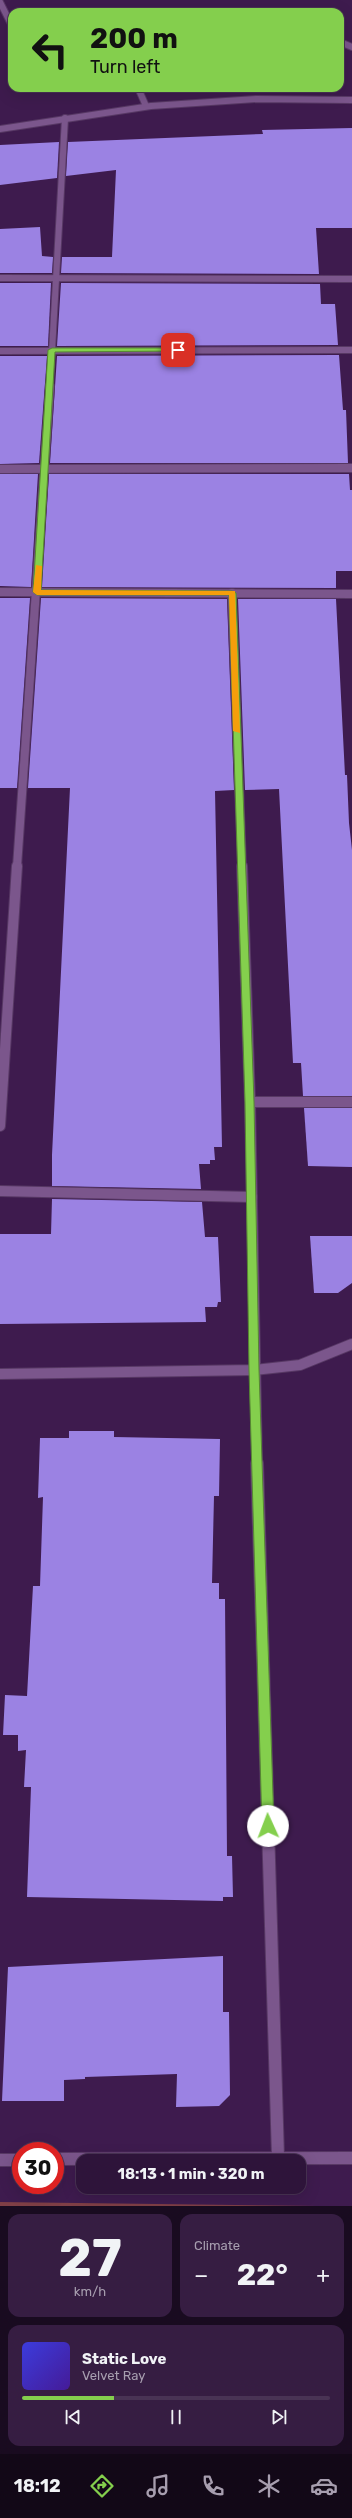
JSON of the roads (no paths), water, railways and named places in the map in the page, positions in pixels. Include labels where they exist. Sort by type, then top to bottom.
[{"type":"street","points":[[0,2],[8,18]]},
{"type":"street","points":[[140,92],[146,106]]},
{"type":"street","points":[[0,129],[146,106],[256,99],[352,100]]},
{"type":"street","points":[[0,1126],[37,592],[66,118]]},
{"type":"street","points":[[0,278],[352,279]]},
{"type":"street","points":[[0,351],[352,350]]},
{"type":"street","points":[[0,469],[352,468]]},
{"type":"street","points":[[0,592],[352,594]]},
{"type":"street","points":[[232,593],[250,1102],[254,1370],[278,2154]]},
{"type":"street","points":[[250,1102],[352,1102]]},
{"type":"street","points":[[0,1191],[252,1197]]},
{"type":"street","points":[[0,1374],[254,1370],[300,1365],[352,1344]]},
{"type":"street","points":[[306,2157],[352,2158]]},
{"type":"street","points":[[64,2159],[76,2159]]},
{"type":"street","points":[[0,2160],[12,2160]]}]
